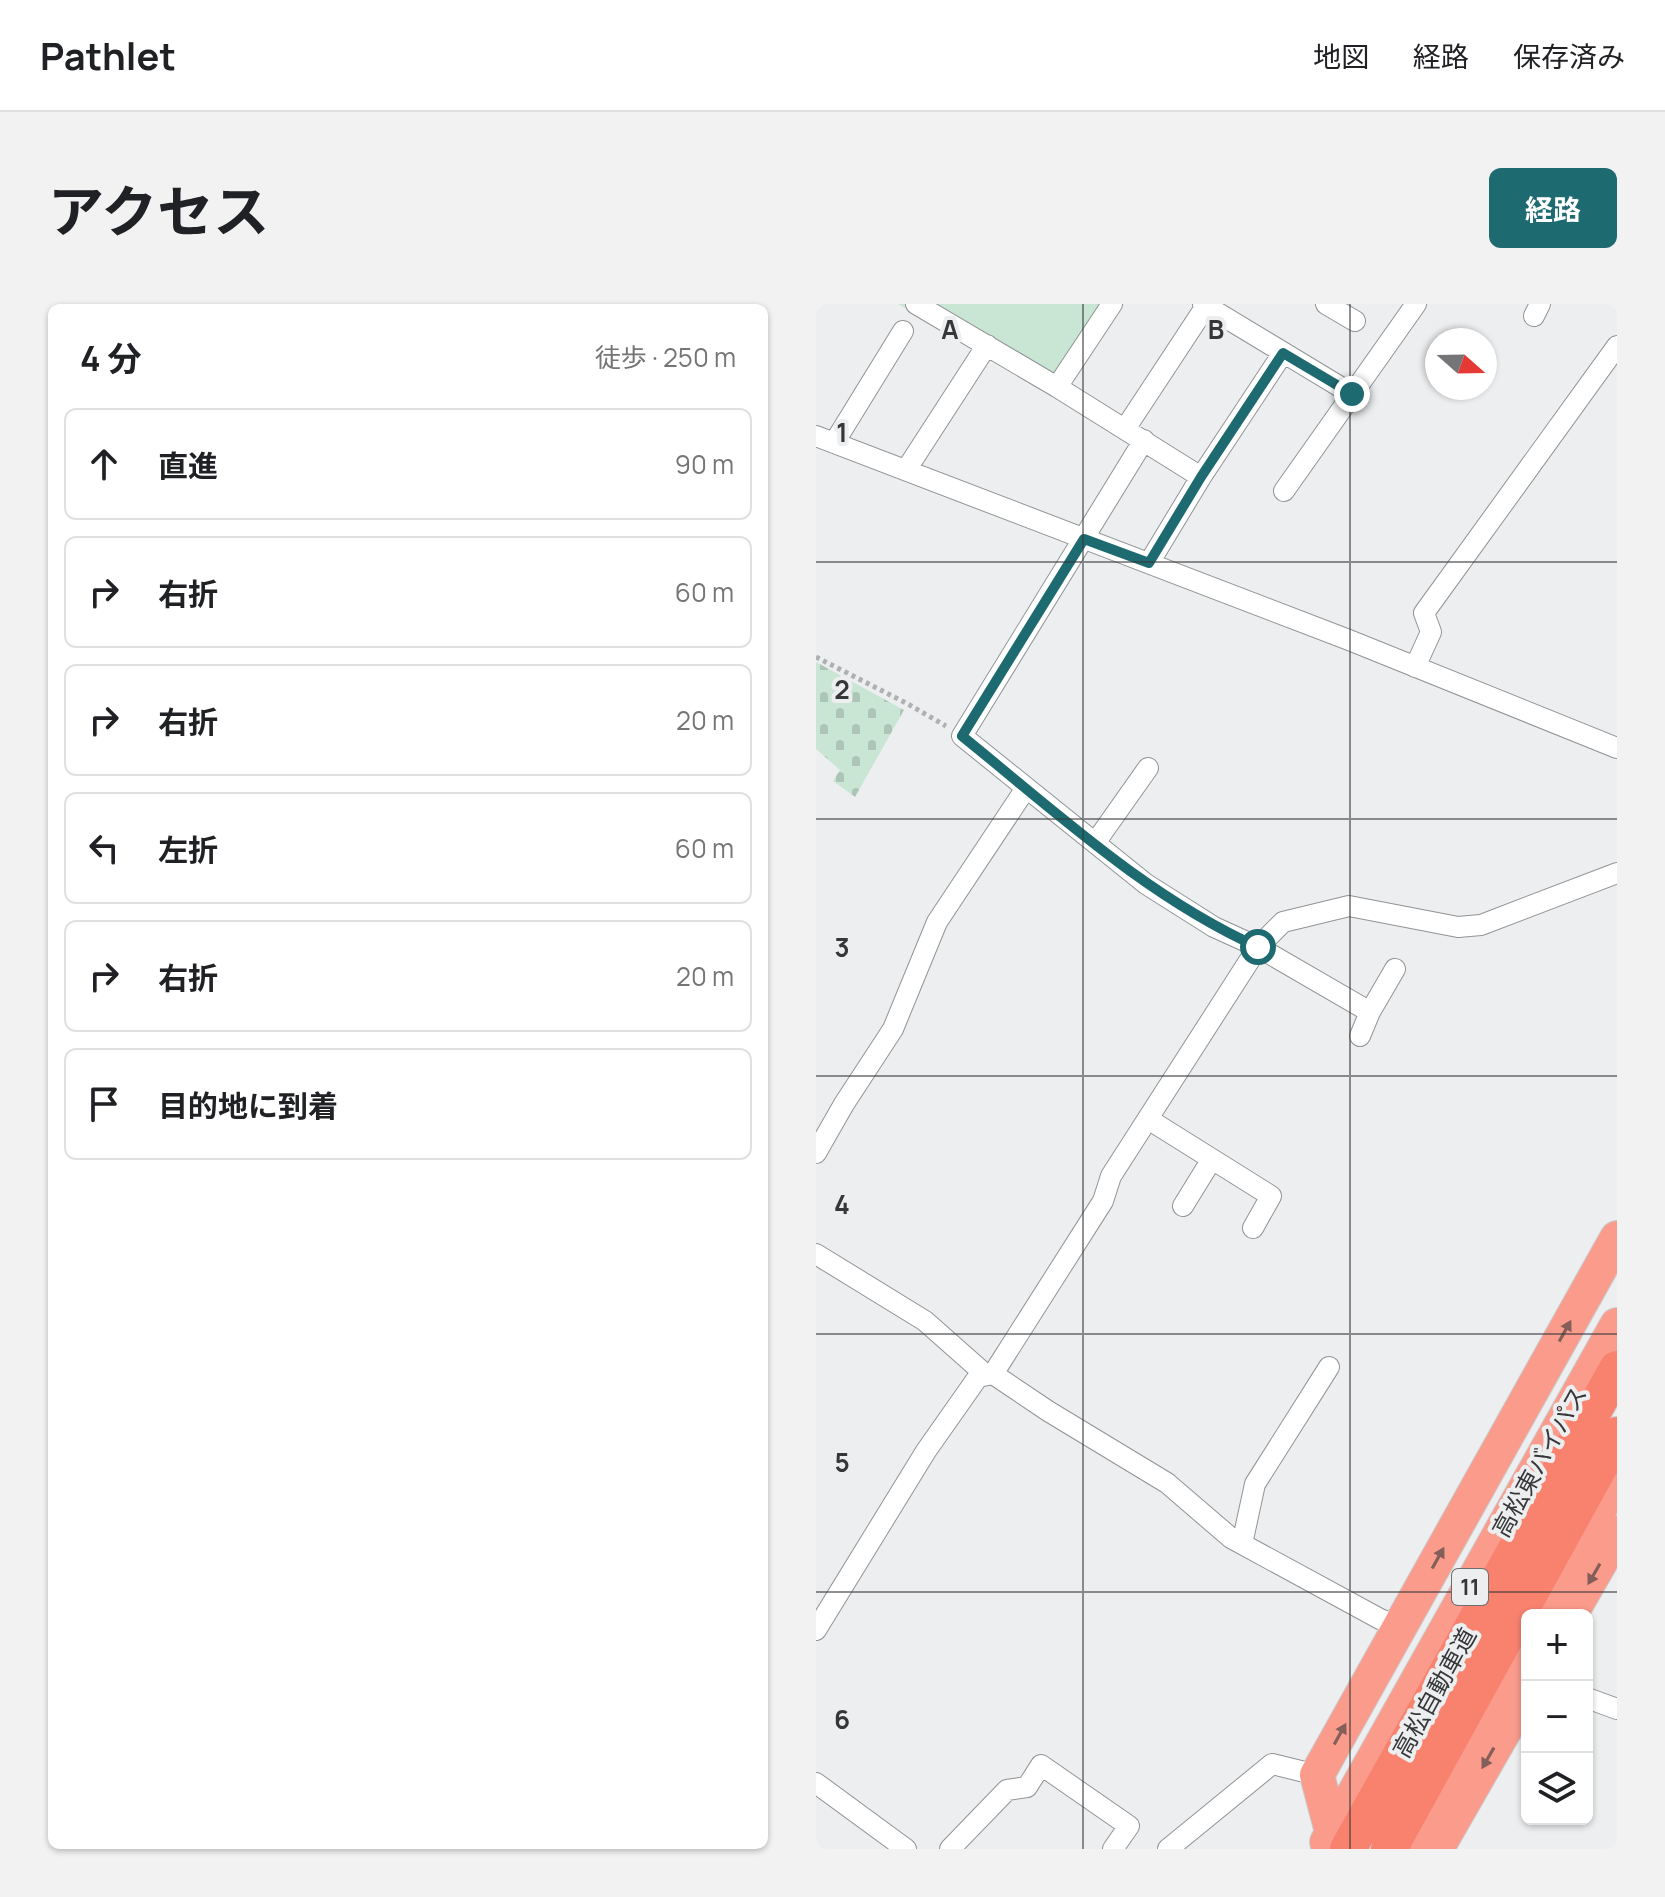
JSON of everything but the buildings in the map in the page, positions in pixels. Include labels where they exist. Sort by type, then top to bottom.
[{"type":"highway","points":[[1334,1843],[1317,1775],[1617,1238]]},
{"type":"highway","name":"高松東バイパス","points":[[1334,1843],[1617,1325]]},
{"type":"highway","name":"高松自動車道","points":[[1334,1843],[1617,1369]]},
{"type":"highway","points":[[1540,1374],[1578,1395]]},
{"type":"highway","name":"高松自動車道","points":[[1389,1849],[1617,1435]]},
{"type":"highway","points":[[1543,1609],[1617,1478]]},
{"type":"highway","points":[[1573,1609],[1617,1533]]},
{"type":"highway","points":[[1410,1849],[1521,1650]]},
{"type":"highway","points":[[1432,1849],[1441,1841],[1521,1701]]},
{"type":"street","points":[[916,304],[1201,477]]},
{"type":"street","points":[[1057,387],[1112,304]]},
{"type":"street","points":[[1326,304],[1355,321]]},
{"type":"street","points":[[1284,491],[1416,304]]},
{"type":"street","points":[[1125,429],[1204,305],[1352,394]]},
{"type":"street","points":[[903,331],[825,439],[1617,748]]},
{"type":"street","points":[[906,470],[987,345]]},
{"type":"street","points":[[1415,667],[1431,632],[1424,613],[1617,346]]},
{"type":"street","points":[[1149,563],[1201,477],[1283,353]]},
{"type":"street","points":[[1144,440],[962,736],[1146,884],[1214,927],[1258,947],[1370,1012]]},
{"type":"street","points":[[1095,843],[1148,768]]},
{"type":"street","points":[[816,1153],[893,1029],[937,922],[1026,788]]},
{"type":"street","points":[[816,1630],[926,1451],[978,1377],[990,1374],[1103,1201],[1111,1176],[1258,947],[1283,922],[1349,906],[1458,927],[1481,925],[1617,873]]},
{"type":"street","points":[[1360,1036],[1395,969]]},
{"type":"street","points":[[1148,1119],[1271,1196],[1253,1228]]},
{"type":"street","points":[[1183,1206],[1212,1159]]},
{"type":"street","points":[[816,1254],[925,1321],[990,1374],[1167,1483],[1231,1538],[1400,1627]]},
{"type":"street","points":[[1242,1544],[1255,1484],[1329,1367]]},
{"type":"street","points":[[1593,1700],[1617,1709]]},
{"type":"street","points":[[1168,1849],[1272,1764],[1317,1775]]},
{"type":"street","points":[[950,1849],[1007,1790],[1027,1787],[1041,1765],[1129,1826],[1113,1849]]},
{"type":"street","points":[[816,1783],[901,1848]]},
{"type":"path","points":[[816,657],[908,704],[962,736]]},
{"type":"green space","points":[[898,304],[1105,304],[1052,382]]},
{"type":"green space","points":[[816,662],[904,710],[855,797],[833,781],[840,770],[816,749]]},
{"type":"route","points":[[1258,947],[1214,927],[1146,884],[962,736],[1084,539],[1149,563],[1201,477],[1283,353],[1352,394]]}]
